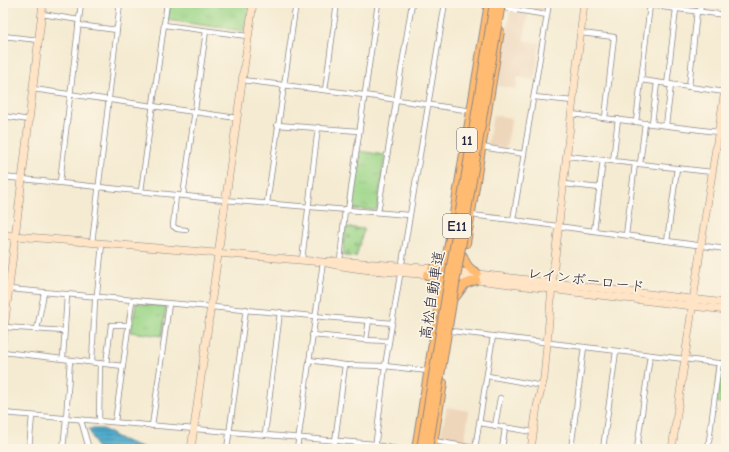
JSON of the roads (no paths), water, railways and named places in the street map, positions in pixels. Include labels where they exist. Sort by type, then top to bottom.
[{"type":"highway","name":"11","points":[[416,449],[441,290],[491,4]]},
{"type":"highway","name":"高松自動車道","points":[[421,449],[491,4]]},
{"type":"highway","name":"11","points":[[433,445],[456,296],[482,147],[503,4]]},
{"type":"highway","name":"高松自動車道","points":[[428,449],[503,4]]},
{"type":"highway","points":[[456,296],[465,284],[477,277],[469,269],[463,256]]},
{"type":"highway","points":[[441,290],[439,282],[429,272],[440,266],[447,258]]},
{"type":"street","points":[[3,338],[5,309],[9,289],[43,3]]},
{"type":"street","points":[[60,182],[81,3]]},
{"type":"street","points":[[92,243],[120,3]]},
{"type":"street","points":[[141,191],[154,106],[167,3]]},
{"type":"street","points":[[191,449],[224,200],[253,3]]},
{"type":"street","points":[[266,203],[296,3]]},
{"type":"street","points":[[325,90],[337,3]]},
{"type":"street","points":[[340,261],[346,210],[378,3]]},
{"type":"street","points":[[378,212],[412,3]]},
{"type":"street","points":[[375,446],[385,366],[445,3]]},
{"type":"street","points":[[476,3],[503,4],[547,14]]},
{"type":"street","points":[[513,220],[548,3]]},
{"type":"street","points":[[531,449],[537,406],[542,386],[572,101],[584,3]]},
{"type":"street","points":[[643,3],[650,5],[662,5],[676,9],[726,15]]},
{"type":"street","points":[[689,87],[698,11],[701,3]]},
{"type":"street","points":[[636,122],[650,5]]},
{"type":"street","points":[[666,125],[676,9]]},
{"type":"street","points":[[42,14],[117,30]]},
{"type":"street","points":[[164,25],[247,36]]},
{"type":"street","points":[[184,196],[206,31]]},
{"type":"street","points":[[581,33],[614,36],[605,118]]},
{"type":"street","points":[[3,36],[39,40]]},
{"type":"street","points":[[242,80],[364,95],[472,111]]},
{"type":"street","points":[[641,80],[689,87],[725,95]]},
{"type":"street","points":[[652,124],[657,83]]},
{"type":"street","points":[[672,449],[712,172],[722,132],[726,83]]},
{"type":"street","points":[[33,89],[237,118]]},
{"type":"street","points":[[534,97],[572,101]]},
{"type":"street","points":[[571,114],[722,132]]},
{"type":"street","points":[[3,116],[29,120]]},
{"type":"street","points":[[613,161],[618,119]]},
{"type":"street","points":[[626,235],[645,123]]},
{"type":"street","points":[[277,125],[358,131]]},
{"type":"street","points":[[302,260],[318,127]]},
{"type":"street","points":[[482,147],[524,154]]},
{"type":"street","points":[[567,156],[712,172]]},
{"type":"street","points":[[594,231],[603,160]]},
{"type":"street","points":[[667,241],[677,168]]},
{"type":"street","points":[[3,177],[224,200],[409,215]]},
{"type":"street","points":[[564,184],[600,188]]},
{"type":"street","points":[[176,195],[173,226],[177,229],[186,230]]},
{"type":"street","points":[[470,215],[726,249]]},
{"type":"street","points":[[3,235],[323,262],[340,261],[401,270]]},
{"type":"street","points":[[92,362],[96,297],[102,244]]},
{"type":"street","points":[[323,262],[338,266],[401,270]]},
{"type":"street","points":[[298,449],[323,262]]},
{"type":"street","name":"レインボーロード","points":[[401,270],[444,273],[693,303],[726,310]]},
{"type":"street","points":[[9,289],[392,323]]},
{"type":"street","points":[[37,329],[44,293]]},
{"type":"street","points":[[63,358],[67,295]]},
{"type":"street","points":[[115,422],[132,301]]},
{"type":"street","name":"レインボーロード","points":[[693,303],[726,303]]},
{"type":"street","points":[[152,426],[168,304]]},
{"type":"street","points":[[227,449],[246,309]]},
{"type":"street","points":[[265,434],[280,312]]},
{"type":"street","points":[[366,340],[369,320]]},
{"type":"street","points":[[106,364],[111,325],[128,325]]},
{"type":"street","points":[[4,327],[64,331]]},
{"type":"street","points":[[451,331],[726,364]]},
{"type":"street","points":[[312,336],[390,341]]},
{"type":"street","points":[[433,445],[475,448],[494,336]]},
{"type":"street","points":[[571,449],[584,347]]},
{"type":"street","points":[[603,449],[616,351]]},
{"type":"street","points":[[3,352],[123,366]]},
{"type":"street","points":[[637,449],[650,355]]},
{"type":"street","points":[[63,449],[70,360]]},
{"type":"street","points":[[309,360],[345,365],[385,366],[428,371]]},
{"type":"street","points":[[99,421],[100,363]]},
{"type":"street","points":[[708,449],[719,363]]},
{"type":"street","points":[[334,449],[345,365]]},
{"type":"street","points":[[488,376],[542,386]]},
{"type":"street","points":[[495,426],[500,398]]},
{"type":"street","points":[[3,413],[265,434],[397,449]]},
{"type":"street","points":[[29,449],[32,416]]},
{"type":"street","points":[[81,420],[89,449]]},
{"type":"street","points":[[480,424],[533,432]]},
{"type":"street","points":[[502,449],[505,428]]},
{"type":"water","points":[[89,429],[103,429],[120,439],[147,449],[97,449]]}]
